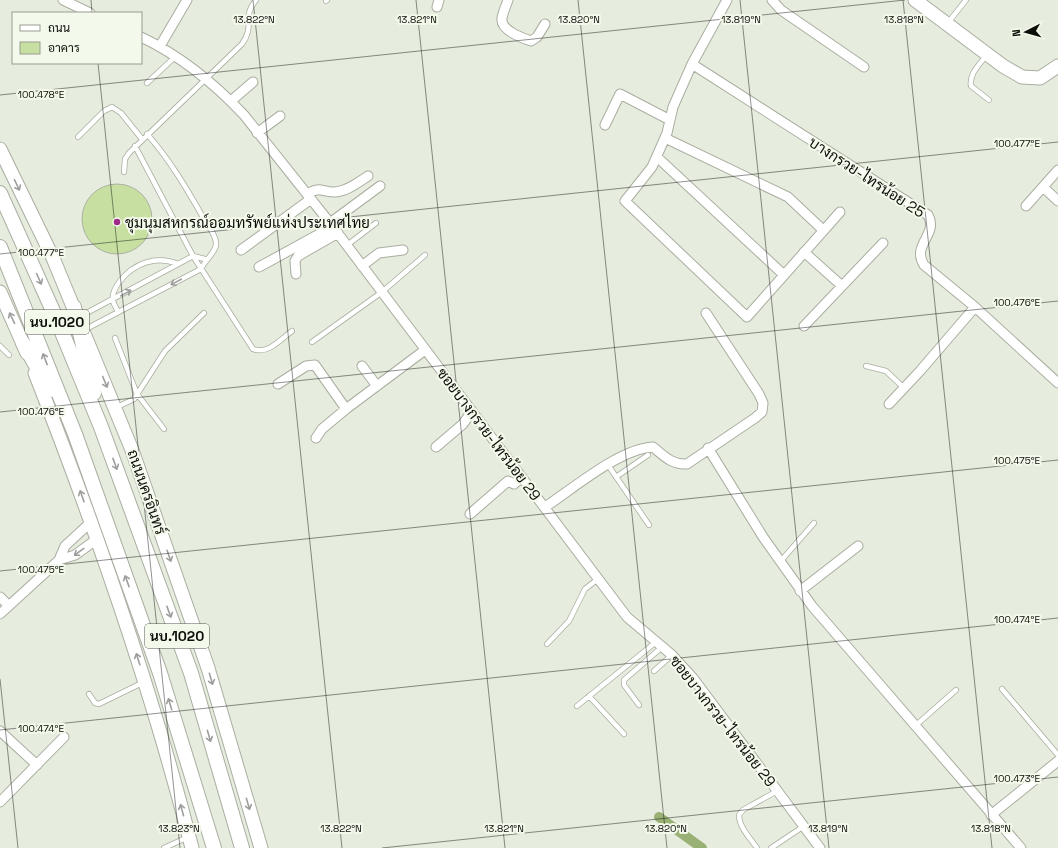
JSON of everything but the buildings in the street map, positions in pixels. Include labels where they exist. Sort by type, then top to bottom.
[{"type":"main road","points":[[915,0],[987,54],[1022,77],[1040,78],[1058,66]]},
{"type":"main road","name":"ถนนนครอินทร์","points":[[0,150],[53,258],[84,330],[132,450],[208,668],[261,848]]},
{"type":"main road","name":"ถนนนครอินทร์","points":[[0,192],[101,427],[191,672],[242,848]]},
{"type":"main road","name":"นบ.1020","points":[[0,247],[75,434],[160,673],[214,848]]},
{"type":"main road","name":"นบ.1020","points":[[0,294],[23,343],[97,539],[145,682],[191,842]]},
{"type":"main road","points":[[76,312],[101,427]]},
{"type":"main road","points":[[23,343],[75,434]]},
{"type":"street","points":[[63,0],[88,12]]},
{"type":"street","points":[[160,46],[187,0]]},
{"type":"street","points":[[508,0],[502,19],[502,24],[505,28],[530,41],[537,37],[545,24]]},
{"type":"street","points":[[727,0],[692,64],[673,107],[665,138],[652,167],[625,201],[747,317],[840,212]]},
{"type":"street","points":[[772,0],[781,10],[864,67]]},
{"type":"street","name":"ซอยบางกรวย-ไทรน้อย 29","points":[[142,37],[176,56],[206,78],[231,101],[309,196],[545,507],[627,618],[672,655],[693,678],[820,848]]},
{"type":"street","name":"บางกรวย-ไทรน้อย 25","points":[[692,64],[928,215],[931,220],[931,228],[920,250],[920,259],[924,265],[976,307],[1058,383]]},
{"type":"street","points":[[231,101],[253,82]]},
{"type":"street","points":[[605,125],[620,94],[670,120]]},
{"type":"street","points":[[257,133],[280,116]]},
{"type":"street","points":[[665,138],[788,197],[823,230]]},
{"type":"street","points":[[657,157],[784,275]]},
{"type":"street","points":[[1026,206],[1058,170]]},
{"type":"street","points":[[241,250],[319,189],[334,192],[342,191],[368,176]]},
{"type":"street","points":[[296,274],[295,261],[298,256],[333,228],[380,186]]},
{"type":"street","points":[[1043,187],[1058,201]]},
{"type":"street","points":[[259,267],[333,228]]},
{"type":"street","points":[[804,326],[883,243]]},
{"type":"street","points":[[362,266],[379,253],[403,250]]},
{"type":"street","points":[[804,252],[842,286]]},
{"type":"street","points":[[889,404],[976,307]]},
{"type":"street","points":[[545,507],[618,458],[641,448],[653,447],[671,462],[678,465],[687,464],[762,412],[763,403],[743,369],[706,313]]},
{"type":"street","points":[[316,438],[322,429],[346,409],[425,350]]},
{"type":"street","points":[[278,384],[306,366],[315,365],[346,409]]},
{"type":"street","points":[[362,366],[377,386]]},
{"type":"street","points":[[436,447],[463,424],[472,411]]},
{"type":"street","points":[[708,448],[763,537],[800,591],[1021,848]]},
{"type":"street","points":[[470,514],[508,481],[514,484],[522,477]]},
{"type":"street","points":[[0,614],[58,560],[65,546],[91,522]]},
{"type":"street","points":[[58,560],[75,556],[97,539]]},
{"type":"street","points":[[800,591],[858,546]]},
{"type":"street","points":[[0,597],[8,605]]},
{"type":"street","points":[[0,731],[37,765]]},
{"type":"street","points":[[0,802],[64,737]]},
{"type":"street","points":[[991,814],[1058,761]]},
{"type":"lane","points":[[124,172],[125,159],[135,146],[242,44],[248,36],[250,29],[248,14],[249,8],[256,0]]},
{"type":"lane","points":[[947,24],[966,0]]},
{"type":"lane","points":[[987,54],[972,75],[970,82],[971,86],[989,100]]},
{"type":"lane","points":[[147,83],[176,56]]},
{"type":"lane","points":[[78,137],[104,110],[112,107],[142,139]]},
{"type":"lane","points":[[84,330],[201,269],[206,259],[216,248],[216,242],[213,234],[174,168],[147,134]]},
{"type":"lane","points":[[135,146],[201,269],[253,349],[258,351],[268,349],[292,332]]},
{"type":"lane","points":[[346,246],[376,223]]},
{"type":"lane","points":[[312,342],[382,292],[425,255]]},
{"type":"lane","points":[[76,312],[113,300],[194,256],[206,259]]},
{"type":"lane","points":[[118,312],[113,300],[117,286],[123,278],[140,264],[169,260],[178,264]]},
{"type":"lane","points":[[115,408],[134,399],[165,351],[204,313]]},
{"type":"lane","points":[[115,338],[137,394],[164,429]]},
{"type":"lane","points":[[0,346],[9,355]]},
{"type":"lane","points":[[866,366],[886,371],[904,388]]},
{"type":"lane","points":[[616,477],[648,455]]},
{"type":"lane","points":[[608,465],[649,525]]},
{"type":"lane","points":[[780,562],[814,524]]},
{"type":"lane","points":[[548,644],[569,621],[585,589],[598,579]]},
{"type":"lane","points":[[577,706],[659,644]]},
{"type":"lane","points":[[640,705],[624,685],[624,680],[659,644]]},
{"type":"lane","points":[[654,671],[672,655]]},
{"type":"lane","points":[[88,694],[95,703],[98,704],[145,682]]},
{"type":"lane","points":[[1002,689],[1058,755]]},
{"type":"lane","points":[[915,726],[956,690]]},
{"type":"lane","points":[[589,696],[624,734]]},
{"type":"lane","points":[[757,848],[743,828],[739,820],[739,815],[743,810],[777,791]]},
{"type":"lane","points":[[771,848],[804,826]]},
{"type":"lane","points":[[164,848],[191,842]]},
{"type":"waterway","points":[[659,817],[702,848]]},
{"type":"place","name":"ชุมนุมสหกรณ์ออมทรัพย์แห่งประเทศไทย","points":[[117,222]]}]
